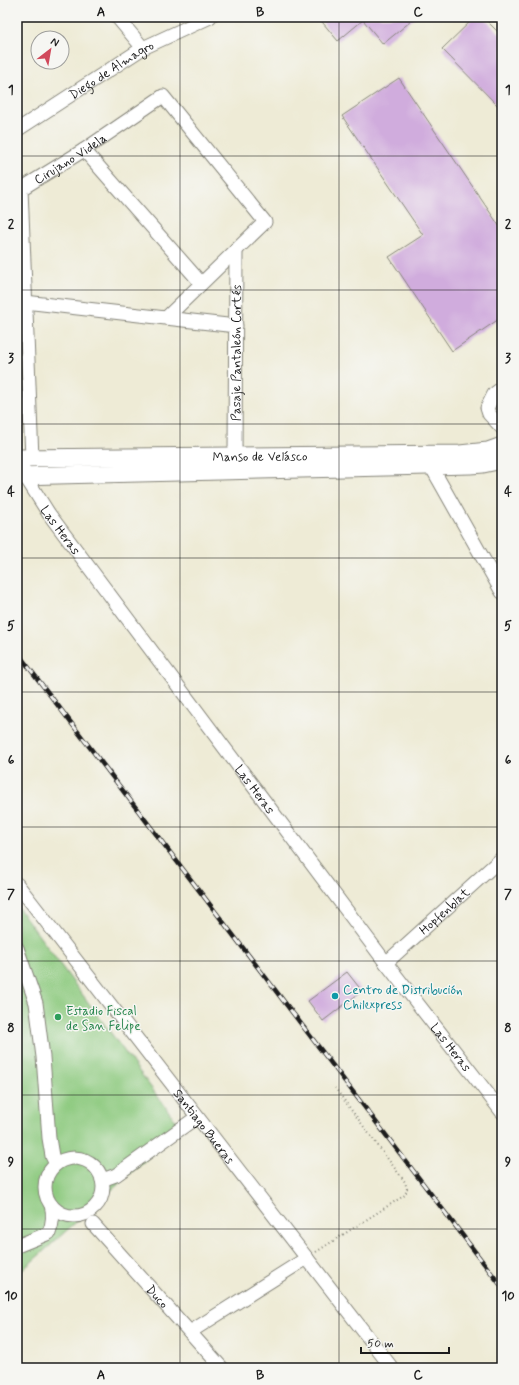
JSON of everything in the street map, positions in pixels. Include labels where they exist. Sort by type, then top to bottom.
[{"type":"main road","name":"Manso de Velásco","points":[[23,458],[460,454],[488,451],[502,446]]},
{"type":"main road","name":"Manso de Velásco","points":[[21,476],[431,466],[483,464],[502,460]]},
{"type":"street","points":[[117,17],[143,48]]},
{"type":"street","name":"Diego de Almagro","points":[[17,130],[143,48],[210,17]]},
{"type":"street","name":"Cirujano Videla","points":[[23,458],[25,302],[21,189],[84,150],[163,96],[265,222],[236,250]]},
{"type":"street","points":[[84,150],[201,283]]},
{"type":"street","points":[[166,318],[236,250]]},
{"type":"street","name":"Pasaje Pantaleón Cortés","points":[[235,457],[236,250]]},
{"type":"street","points":[[25,302],[236,326]]},
{"type":"street","points":[[502,388],[494,394],[487,408],[502,428]]},
{"type":"street","name":"Las Heras","points":[[23,458],[21,476],[386,964],[502,1112]]},
{"type":"street","points":[[431,466],[502,592]]},
{"type":"street","name":"Hopfenblat","points":[[386,964],[502,858]]},
{"type":"street","name":"Santiago Bueras","points":[[17,884],[392,1368]]},
{"type":"street","points":[[17,948],[36,1003],[43,1058],[49,1138],[52,1156],[56,1164]]},
{"type":"street","points":[[102,1180],[116,1175],[197,1117]]},
{"type":"street","points":[[49,1233],[53,1220],[53,1212],[46,1197],[45,1188],[46,1179],[50,1170],[63,1160],[79,1158],[87,1161],[99,1172],[103,1187],[102,1195],[98,1202],[87,1213],[72,1216],[64,1214],[51,1205]]},
{"type":"street","points":[[17,1246],[49,1233],[80,1215]]},
{"type":"street","name":"Duco","points":[[93,1224],[222,1368]]},
{"type":"street","points":[[190,1332],[307,1258]]},
{"type":"path","points":[[307,1258],[404,1195],[406,1189],[405,1182],[335,1088]]},
{"type":"green space","name":"Estadio Fiscal de San Felipe","points":[[17,906],[181,1128],[17,1275]]},
{"type":"building","points":[[318,17],[416,17],[383,44],[363,20],[338,41]]},
{"type":"building","points":[[475,17],[483,17],[502,36],[502,110],[442,49]]},
{"type":"building","points":[[399,78],[502,230],[502,317],[452,351],[389,257],[423,235],[342,116]]},
{"type":"building","name":"Centro de Distribución Chilexpress","points":[[347,972],[362,991],[323,1021],[308,1001]]},
{"type":"railway","points":[[17,652],[502,1287]]},
{"type":"place","name":"Centro de Distribución Chilexpress","points":[[335,996]]},
{"type":"place","name":"Estadio Fiscal de San Felipe","points":[[58,1017]]}]
